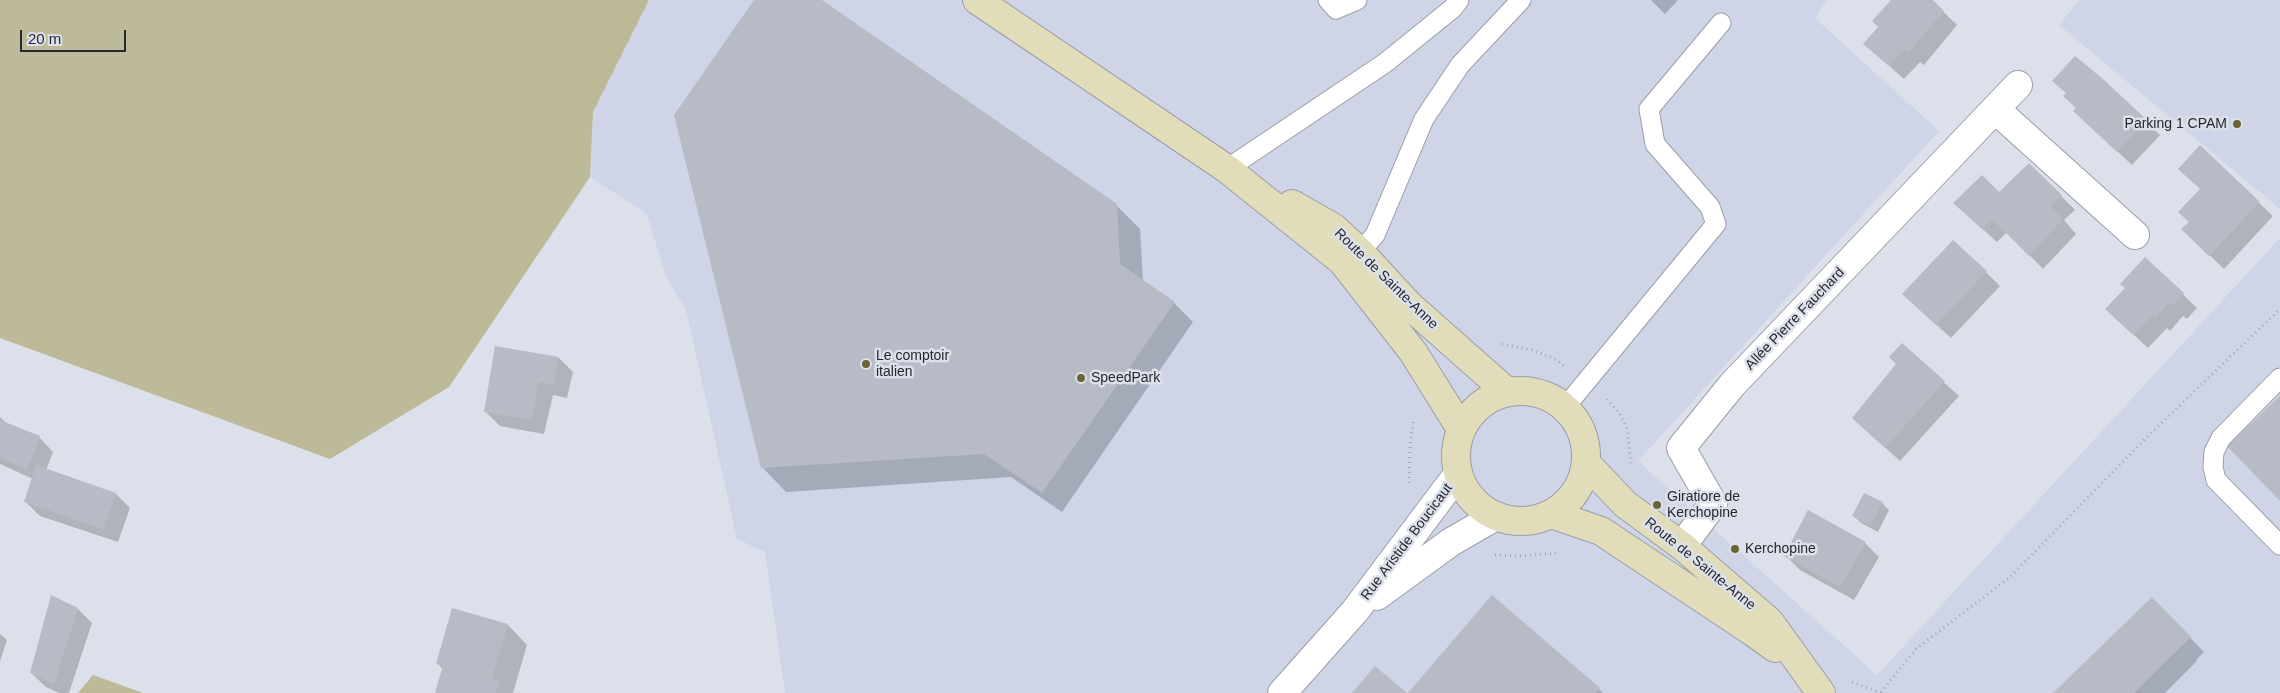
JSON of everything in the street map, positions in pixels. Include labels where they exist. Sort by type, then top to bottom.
[{"type":"main road","name":"Route de Sainte-Anne","points":[[977,0],[1227,169],[1342,261],[1413,352],[1461,429]]},
{"type":"main road","name":"Route de Sainte-Anne","points":[[1227,169],[1334,228],[1360,252],[1409,304],[1506,392]]},
{"type":"main road","points":[[1528,390],[1550,396],[1566,406],[1580,425],[1584,438],[1587,464],[1581,484],[1568,502],[1551,514],[1533,520],[1514,521],[1496,516],[1479,506],[1466,491],[1458,474],[1455,451],[1461,429],[1472,412],[1488,399],[1506,392],[1528,390]]},
{"type":"main road","name":"Route de Sainte-Anne","points":[[1587,464],[1625,504],[1682,546],[1768,621],[1813,683]]},
{"type":"main road","name":"Route de Sainte-Anne","points":[[1551,514],[1601,531],[1753,632],[1813,683]]},
{"type":"street","name":"Allée Pierre Fauchard","points":[[1682,546],[1713,504],[1681,448],[1732,385],[2018,85]]},
{"type":"street","points":[[1995,109],[2135,235]]},
{"type":"street","name":"Rue Aristide Boucicaut","points":[[1282,693],[1356,611],[1458,474]]},
{"type":"street","name":"Rue Aristide Boucicaut","points":[[1356,611],[1451,542],[1496,516]]},
{"type":"lane","points":[[1328,0],[1336,9],[1357,0]]},
{"type":"lane","points":[[1227,169],[1385,63],[1453,8],[1459,0]]},
{"type":"lane","points":[[1360,252],[1375,235],[1424,119],[1460,65],[1515,2]]},
{"type":"lane","points":[[1566,406],[1716,224],[1710,207],[1655,144],[1649,109],[1721,23]]},
{"type":"lane","points":[[2280,378],[2221,438],[2214,452],[2213,467],[2216,480],[2280,545]]},
{"type":"path","points":[[1881,692],[1916,649],[2009,578],[2151,433],[2280,309]]},
{"type":"path","points":[[1494,344],[1532,350],[1557,360]]},
{"type":"path","points":[[1410,490],[1410,446],[1416,411]]},
{"type":"path","points":[[1492,555],[1518,556],[1558,553],[1565,550]]},
{"type":"shaded area","points":[[0,0],[649,0],[593,112],[590,177],[449,387],[330,459],[0,338]]},
{"type":"shaded area","points":[[649,0],[1827,0],[1815,18],[1939,131],[1638,461],[1877,675],[2280,238],[2280,693],[785,693],[765,552],[737,539],[686,310],[666,277],[647,214],[590,177],[593,112]]},
{"type":"shaded area","name":"Parking 1 CPAM","points":[[2079,0],[2280,0],[2280,209],[2059,25]]},
{"type":"shaded area","points":[[93,675],[143,693],[78,693]]},
{"type":"building","points":[[754,0],[822,0],[1117,204],[1120,264],[1175,302],[1042,493],[984,454],[761,468],[674,115]]},
{"type":"building","points":[[1891,0],[1933,0],[1944,11],[1909,52],[1905,49],[1889,66],[1863,44],[1878,27],[1872,21]]},
{"type":"building","points":[[2075,56],[2147,120],[2117,152],[2073,111],[2076,108],[2063,96],[2066,93],[2052,81]]},
{"type":"building","points":[[2200,145],[2260,202],[2209,256],[2181,229],[2189,222],[2178,212],[2200,189],[2178,169]]},
{"type":"building","points":[[2029,163],[2062,195],[2051,206],[2063,219],[2029,256],[1992,219],[1982,229],[1953,203],[1982,175],[1999,192]]},
{"type":"building","points":[[1953,240],[1987,271],[1936,325],[1902,294]]},
{"type":"building","points":[[2145,257],[2184,293],[2172,306],[2169,303],[2155,318],[2152,315],[2133,335],[2105,309],[2125,288],[2120,284]]},
{"type":"building","points":[[1902,343],[1945,381],[1885,448],[1852,418],[1896,364],[1889,357]]},
{"type":"building","points":[[495,346],[559,357],[553,385],[539,381],[531,420],[484,412]]},
{"type":"building","points":[[2280,396],[2280,501],[2227,446]]},
{"type":"building","points":[[0,420],[40,436],[27,470],[0,457]]},
{"type":"building","points":[[36,465],[116,493],[104,529],[24,502]]},
{"type":"building","points":[[1864,493],[1883,502],[1870,526],[1852,516]]},
{"type":"building","points":[[1808,510],[1866,542],[1840,587],[1784,556]]},
{"type":"building","points":[[51,595],[78,608],[54,684],[30,673]]},
{"type":"building","points":[[1492,595],[1600,688],[1596,693],[1408,693]]},
{"type":"building","points":[[2152,597],[2191,637],[2134,693],[2053,693]]},
{"type":"building","points":[[452,608],[508,624],[492,679],[499,681],[495,693],[435,693],[443,665],[436,664]]},
{"type":"building","points":[[1375,666],[1407,693],[1352,693]]},
{"type":"place","name":"Parking 1 CPAM","points":[[2237,124]]},
{"type":"place","name":"Le comptoir italien","points":[[866,364]]},
{"type":"place","name":"SpeedPark","points":[[1081,378]]},
{"type":"place","name":"Giratiore de Kerchopine","points":[[1657,505]]},
{"type":"place","name":"Kerchopine","points":[[1735,549]]}]
